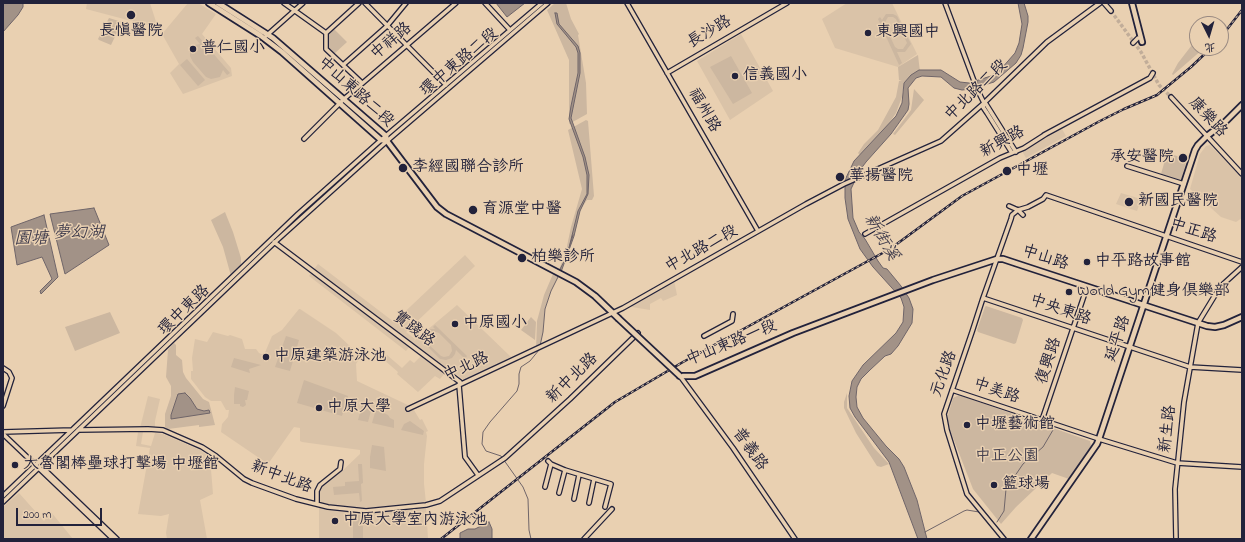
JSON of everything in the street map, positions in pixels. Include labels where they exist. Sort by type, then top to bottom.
[{"type":"main road","name":"中山東路二段","points":[[209,3],[266,36],[286,48],[387,138],[381,140],[266,36],[218,3]]},
{"type":"main road","points":[[1132,3],[1140,40]]},
{"type":"main road","name":"延平路","points":[[1031,539],[1097,444],[1195,150],[1207,136],[1224,123],[1242,105]]},
{"type":"main road","name":"中山東路一段","points":[[387,138],[437,207],[446,214],[586,288],[680,376],[695,376],[799,331],[894,295]]},
{"type":"main road","name":"中山路","points":[[894,295],[997,259],[1003,259],[1208,326],[1215,327],[1224,325],[1242,317]]},
{"type":"street","points":[[284,3],[326,33]]},
{"type":"street","points":[[266,36],[303,3]]},
{"type":"street","points":[[358,3],[326,33],[326,49],[362,83]]},
{"type":"street","points":[[365,3],[446,85]]},
{"type":"street","points":[[343,65],[387,26],[406,3]]},
{"type":"street","name":"中祥路","points":[[304,139],[344,99],[456,3]]},
{"type":"street","points":[[485,3],[510,30]]},
{"type":"street","name":"環中東路二段","points":[[387,138],[446,85],[542,3]]},
{"type":"street","name":"環中東路二段","points":[[387,138],[548,3]]},
{"type":"street","name":"福州路","points":[[627,3],[758,231]]},
{"type":"street","name":"長沙路","points":[[667,73],[787,3]]},
{"type":"street","points":[[945,3],[984,103],[983,107],[1014,152]]},
{"type":"street","name":"中北路二段","points":[[613,312],[623,308],[844,184],[941,142],[1047,42],[1100,3]]},
{"type":"street","points":[[1104,3],[1111,11]]},
{"type":"street","points":[[1133,43],[1140,40]]},
{"type":"street","name":"新興路","points":[[865,234],[1000,158],[1014,152],[1150,78],[1152,74]]},
{"type":"street","name":"康樂路","points":[[1171,97],[1242,174]]},
{"type":"street","name":"環中東路","points":[[3,502],[273,241],[387,138]]},
{"type":"street","name":"環中東路","points":[[3,496],[381,140]]},
{"type":"street","points":[[1127,166],[1184,184]]},
{"type":"street","name":"中正路","points":[[1018,210],[1028,208],[1043,199],[1046,195],[1110,218],[1167,235],[1242,262]]},
{"type":"street","points":[[1009,206],[1018,210],[1023,215]]},
{"type":"street","name":"元化路","points":[[1004,539],[967,494],[947,430],[944,414],[982,298],[1012,215],[1018,210]]},
{"type":"street","name":"實踐路","points":[[273,241],[458,379],[460,382],[459,385]]},
{"type":"street","points":[[1198,323],[1220,287],[1242,267]]},
{"type":"street","name":"復興路","points":[[1042,420],[1087,287]]},
{"type":"street","name":"中央東路","points":[[982,298],[1190,367],[1242,370]]},
{"type":"street","name":"中北路","points":[[408,409],[536,350],[613,312]]},
{"type":"street","points":[[704,336],[732,321],[733,314]]},
{"type":"street","name":"新生路","points":[[1176,539],[1175,490],[1177,463],[1190,367],[1198,323]]},
{"type":"street","name":"新中北路","points":[[3,433],[72,430],[163,430],[202,447],[216,456],[244,479],[278,494],[341,509],[366,511],[426,505],[440,501],[503,459],[570,400],[638,333]]},
{"type":"street","points":[[3,368],[9,372],[12,378],[3,406]]},
{"type":"street","name":"普義路","points":[[680,376],[733,448],[795,539]]},
{"type":"street","points":[[459,385],[465,457],[478,475]]},
{"type":"street","name":"中美路","points":[[952,390],[1099,439],[1177,463],[1242,466]]},
{"type":"street","points":[[3,433],[113,539]]},
{"type":"street","points":[[548,461],[551,464],[565,470],[611,484],[605,507]]},
{"type":"street","points":[[317,504],[317,491],[320,485],[340,469],[341,462]]},
{"type":"street","points":[[545,487],[551,464]]},
{"type":"street","points":[[39,468],[45,470],[117,539]]},
{"type":"street","points":[[560,493],[565,470]]},
{"type":"street","points":[[574,499],[579,475]]},
{"type":"street","points":[[589,503],[594,478]]},
{"type":"street","points":[[584,539],[612,509]]},
{"type":"shaded area","name":"長慎醫院","points":[[87,3],[150,3],[158,28],[86,9]]},
{"type":"shaded area","name":"普仁國小","points":[[188,3],[198,3],[216,14],[202,34],[231,68],[232,76],[183,94],[170,73],[179,64],[162,34]]},
{"type":"shaded area","name":"東興國中","points":[[847,3],[892,3],[917,54],[898,67],[835,48],[822,19]]},
{"type":"shaded area","name":"信義國小","points":[[741,34],[773,91],[730,120],[697,61]]},
{"type":"shaded area","points":[[1062,129],[1066,136],[1026,158],[1022,151]]},
{"type":"shaded area","points":[[1210,145],[1242,177],[1242,218],[1236,222],[1221,217],[1190,189],[1200,154],[1206,146]]},
{"type":"shaded area","name":"新國民醫院","points":[[1121,193],[1141,199],[1137,211],[1116,204]]},
{"type":"shaded area","points":[[465,255],[475,266],[406,332],[415,339],[414,341],[457,305],[511,357],[464,380],[412,343],[406,351],[309,276],[318,264],[394,322]]},
{"type":"shaded area","points":[[674,280],[677,295],[663,301],[661,298],[650,304],[650,310],[631,306]]},
{"type":"shaded area","name":"中原大學","points":[[299,309],[336,333],[352,348],[351,350],[353,354],[359,359],[356,364],[357,381],[412,407],[420,420],[422,419],[428,431],[426,432],[427,436],[424,464],[426,503],[361,509],[321,503],[319,501],[319,494],[321,486],[341,472],[360,454],[360,450],[302,442],[300,441],[300,428],[294,427],[268,464],[221,432],[222,424],[228,417],[229,410],[226,410],[221,401],[211,401],[205,397],[191,379],[195,339],[207,342],[213,332],[228,336],[230,335],[242,339],[245,349],[256,349],[259,353],[264,355],[272,336],[282,330]]},
{"type":"shaded area","points":[[387,355],[402,368],[410,360],[414,363],[421,356],[444,374],[440,379],[435,376],[418,392],[397,374],[398,372],[383,359]]},
{"type":"shaded area","points":[[148,396],[160,399],[155,428],[140,428]]},
{"type":"shaded area","points":[[138,432],[143,432],[141,444],[151,446],[155,433],[163,434],[200,450],[210,457],[213,494],[200,500],[207,539],[167,539],[166,533],[169,514],[161,516],[138,514],[150,448],[136,446]]},
{"type":"shaded area","points":[[19,493],[44,521],[51,512],[73,539],[3,539],[3,507]]},
{"type":"shaded area","points":[[319,507],[359,512],[426,507],[428,539],[319,539]]},
{"type":"green space","points":[[555,3],[566,3],[571,19],[579,34],[586,83],[587,114],[569,124],[569,60],[547,10]]},
{"type":"green space","points":[[886,14],[893,14],[897,16],[911,44],[905,52],[897,52],[902,63],[899,65],[878,19],[880,17],[882,20]],"holes":[[[888,17],[893,17],[896,19],[907,43],[903,49],[898,49],[895,47],[884,24]]]},
{"type":"green space","points":[[109,18],[122,22],[111,45],[98,39]]},
{"type":"green space","points":[[334,29],[347,42],[334,54],[328,48],[329,34]]},
{"type":"green space","points":[[198,36],[230,73],[227,75],[223,70],[220,77],[211,79],[206,77],[193,62],[190,56],[190,51],[195,45],[200,44],[195,38]]},
{"type":"green space","points":[[1189,49],[1189,56],[1195,56],[1173,75],[1172,74]]},
{"type":"green space","points":[[918,55],[920,72],[906,83],[904,82],[902,97],[896,113],[888,125],[860,155],[858,153],[864,144],[878,130],[896,97],[899,81],[902,81],[899,80],[898,67]]},
{"type":"green space","points":[[731,56],[752,93],[733,104],[710,67]]},
{"type":"green space","points":[[187,59],[205,80],[198,86],[180,65]]},
{"type":"green space","points":[[914,89],[924,100],[895,135],[893,134],[911,110]]},
{"type":"green space","points":[[586,120],[588,121],[594,196],[592,200],[587,200],[581,209],[579,209],[573,236],[561,271],[559,270],[566,251],[582,189],[568,130]]},
{"type":"green space","points":[[1167,153],[1187,159],[1181,180],[1161,174]]},
{"type":"green space","points":[[225,212],[241,258],[241,266],[231,276],[223,247],[211,220]]},
{"type":"green space","points":[[553,274],[558,277],[551,291],[545,309],[543,332],[539,349],[536,350],[537,321],[544,295]]},
{"type":"green space","points":[[986,306],[1022,318],[1023,320],[1016,343],[1014,344],[978,332],[977,330]]},
{"type":"green space","points":[[110,312],[120,333],[75,351],[65,327]]},
{"type":"green space","points":[[531,317],[536,322],[535,340],[521,330]]},
{"type":"green space","points":[[435,325],[467,356],[465,359],[456,350],[452,358],[446,360],[440,359],[424,343],[423,339],[425,333],[429,329],[435,329],[433,327]],"holes":[[[433,331],[439,333],[451,345],[452,351],[449,356],[441,356],[427,343],[427,335]]]},
{"type":"green space","points":[[286,336],[299,340],[290,371],[275,367]]},
{"type":"green space","points":[[174,343],[176,345],[176,355],[182,360],[183,372],[186,378],[203,399],[209,402],[215,425],[199,427],[199,425],[168,429],[165,427],[165,414],[171,396],[171,386],[166,377],[168,350]]},
{"type":"green space","points":[[234,358],[261,365],[249,369],[250,373],[231,367]]},
{"type":"green space","points":[[304,380],[348,396],[342,416],[297,403]]},
{"type":"green space","points":[[235,387],[249,391],[247,400],[245,400],[246,405],[243,407],[240,406],[240,404],[234,404]]},
{"type":"green space","points":[[847,393],[847,408],[874,448],[889,464],[881,467],[877,466],[856,433],[844,408]]},
{"type":"green space","name":"中正公園","points":[[959,395],[1090,441],[1091,446],[1069,479],[1052,473],[1016,507],[1001,524],[973,489],[950,430],[948,415],[953,398]]},
{"type":"green space","points":[[362,405],[372,407],[368,422],[358,420]]},
{"type":"green space","points":[[376,409],[394,420],[394,428],[372,423]]},
{"type":"green space","points":[[410,421],[424,431],[423,435],[401,430],[404,424]]},
{"type":"green space","points":[[372,445],[384,447],[386,471],[370,468]]},
{"type":"green space","points":[[358,464],[362,464],[362,501],[360,502],[359,493],[334,495],[333,487],[345,486],[345,482],[359,481]]},
{"type":"green space","points":[[353,515],[363,515],[363,539],[353,539]]},
{"type":"water","points":[[3,3],[23,3],[23,7],[3,32]]},
{"type":"water","points":[[496,3],[525,3],[507,17]]},
{"type":"water","name":"新街溪","points":[[1018,3],[1024,3],[1028,16],[1028,22],[1021,55],[1016,63],[994,82],[971,89],[962,90],[954,88],[941,77],[922,76],[916,78],[908,88],[908,110],[891,134],[860,170],[851,189],[853,218],[859,232],[883,268],[887,269],[901,286],[909,298],[913,309],[912,323],[898,346],[891,354],[885,356],[861,379],[857,387],[856,397],[857,407],[863,418],[899,459],[904,467],[917,500],[927,539],[918,539],[889,462],[855,417],[850,408],[849,396],[852,381],[863,365],[896,333],[903,322],[904,307],[901,298],[873,267],[860,249],[848,219],[845,198],[845,180],[854,161],[896,116],[902,103],[904,83],[911,75],[919,70],[941,70],[960,82],[969,83],[991,76],[1001,69],[1015,53],[1019,43],[1022,24]]},
{"type":"water","points":[[555,13],[557,13],[559,24],[578,46],[580,53],[580,73],[571,118],[585,157],[589,175],[588,194],[580,211],[574,236],[567,254],[578,211],[587,194],[587,175],[583,157],[569,119],[578,73],[578,53],[576,47],[557,24]]},
{"type":"water","name":"夢幻湖","points":[[94,208],[109,245],[65,274],[50,214]]},
{"type":"water","name":"園塘","points":[[44,215],[58,277],[41,294],[40,291],[52,279],[42,257],[17,265],[11,227]]},
{"type":"water","points":[[566,257],[561,272],[559,271]]},
{"type":"water","points":[[185,393],[197,409],[204,411],[209,410],[210,413],[171,419],[178,394]]},
{"type":"water","points":[[489,522],[492,529],[492,539],[460,539],[460,533],[468,529],[475,529]]},
{"type":"waterway","points":[[569,248],[573,235]]},
{"type":"waterway","points":[[540,346],[545,309],[551,291],[559,275]]},
{"type":"waterway","points":[[531,539],[529,530],[528,499],[523,487],[501,456],[486,451],[482,444],[483,432],[517,391],[521,367],[530,361],[539,350]]},
{"type":"waterway","points":[[997,522],[1004,511],[1006,489],[1023,464],[1043,447],[1053,430]]},
{"type":"waterway","points":[[925,532],[964,511],[979,512]]},
{"type":"tunnel","points":[[1111,11],[1141,52],[1159,85],[1171,97]]},
{"type":"railway","points":[[1229,27],[1242,10]]},
{"type":"railway","points":[[441,539],[615,402],[683,362],[890,249],[962,196],[1100,121],[1157,95],[1203,56]]},
{"type":"place","name":"長慎醫院","points":[[131,15]]},
{"type":"place","name":"東興國中","points":[[868,33]]},
{"type":"place","name":"普仁國小","points":[[193,49]]},
{"type":"place","name":"信義國小","points":[[735,76]]},
{"type":"place","name":"承安醫院","points":[[1183,158]]},
{"type":"place","name":"李經國聯合診所","points":[[403,168]]},
{"type":"place","name":"中壢","points":[[1007,171]]},
{"type":"place","name":"華揚醫院","points":[[840,177]]},
{"type":"place","name":"新國民醫院","points":[[1129,202]]},
{"type":"place","name":"育源堂中醫","points":[[473,210]]},
{"type":"place","name":"柏樂診所","points":[[522,258]]},
{"type":"place","name":"中平路故事館","points":[[1087,262]]},
{"type":"place","name":"World Gym健身俱樂部","points":[[1069,292]]},
{"type":"place","name":"中原國小","points":[[455,324]]},
{"type":"place","name":"中原建築游泳池","points":[[266,357]]},
{"type":"place","name":"中原大學","points":[[319,408]]},
{"type":"place","name":"中壢藝術館","points":[[967,425]]},
{"type":"place","name":"大魯閣棒壘球打擊場 中壢館","points":[[15,465]]},
{"type":"place","name":"籃球場","points":[[994,485]]},
{"type":"place","name":"中原大學室內游泳池","points":[[335,521]]}]
